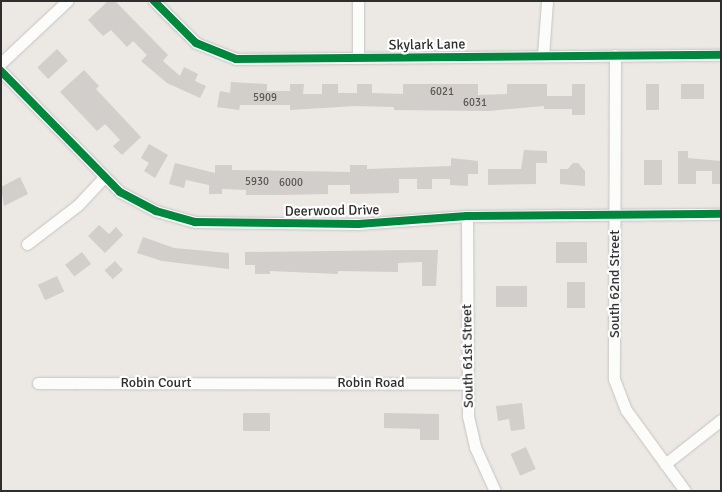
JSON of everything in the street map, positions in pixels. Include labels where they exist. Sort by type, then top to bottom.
[{"type":"street","points":[[1,63],[67,1]]},
{"type":"street","name":"Skylark Lane","points":[[154,1],[185,34],[223,56],[247,60],[721,55]]},
{"type":"street","points":[[358,1],[358,58]]},
{"type":"street","points":[[544,56],[547,1]]},
{"type":"street","name":"South 62nd Street","points":[[615,55],[616,388],[626,410],[685,491]]},
{"type":"street","name":"Deerwood Drive","points":[[1,71],[103,178],[137,203],[195,222],[358,224],[467,216],[721,214]]},
{"type":"street","points":[[27,244],[78,205],[103,178]]},
{"type":"street","name":"South 61st Street","points":[[467,216],[467,384],[471,432],[495,491]]},
{"type":"street","name":"Robin Court","points":[[38,383],[274,383]]},
{"type":"street","name":"Robin Road","points":[[274,383],[467,384]]},
{"type":"street","points":[[665,464],[721,420]]},
{"type":"building","points":[[108,1],[115,1],[168,55],[163,61],[180,76],[184,67],[198,74],[195,81],[206,86],[200,98],[167,83],[141,61],[147,55],[133,41],[127,47],[111,30],[103,36],[88,20]]},
{"type":"building","points":[[57,49],[68,61],[48,79],[37,67]]},
{"type":"building","points":[[84,70],[99,86],[96,89],[141,137],[122,155],[113,146],[120,140],[105,124],[97,131],[60,92]]},
{"type":"building","points":[[231,82],[267,84],[267,91],[290,91],[290,84],[304,84],[303,94],[322,94],[322,84],[338,84],[338,93],[357,93],[357,84],[372,84],[372,93],[403,94],[403,84],[478,84],[478,95],[507,94],[507,84],[547,84],[547,96],[572,96],[572,84],[585,84],[585,115],[572,115],[572,109],[544,109],[544,106],[488,111],[394,110],[394,107],[355,106],[290,110],[290,105],[240,105],[239,110],[217,107],[220,91],[230,93]]},
{"type":"building","points":[[646,84],[659,84],[659,110],[646,110]]},
{"type":"building","points":[[681,84],[704,84],[704,99],[681,99]]},
{"type":"building","points":[[149,144],[168,155],[155,178],[144,171],[149,163],[141,158]]},
{"type":"building","points":[[524,150],[547,151],[547,163],[536,163],[536,184],[488,185],[488,169],[521,169]]},
{"type":"building","points":[[678,151],[688,151],[688,158],[721,161],[721,184],[712,184],[712,171],[696,171],[696,184],[678,184]]},
{"type":"building","points":[[451,158],[478,161],[478,174],[468,174],[468,186],[450,185],[450,179],[432,179],[432,189],[417,189],[417,179],[399,179],[399,193],[350,194],[350,185],[328,185],[328,194],[246,195],[246,190],[222,189],[222,194],[209,194],[209,185],[186,180],[184,188],[169,184],[175,163],[215,173],[215,165],[232,165],[232,170],[350,172],[350,165],[367,165],[367,169],[451,166]]},
{"type":"building","points":[[644,160],[662,160],[662,185],[644,185]]},
{"type":"building","points":[[573,163],[578,163],[585,171],[585,186],[560,184],[560,169],[568,169]]},
{"type":"building","points":[[20,177],[28,194],[4,206],[1,187]]},
{"type":"building","points":[[99,225],[109,234],[116,227],[123,235],[105,253],[88,236]]},
{"type":"building","points":[[143,237],[174,248],[229,253],[229,269],[162,261],[137,253]]},
{"type":"building","points":[[556,242],[587,242],[587,263],[556,263]]},
{"type":"building","points":[[438,250],[436,286],[422,286],[422,262],[398,263],[398,272],[338,271],[338,274],[270,271],[270,274],[255,274],[255,265],[245,265],[245,252]]},
{"type":"building","points":[[82,252],[91,264],[74,277],[65,265]]},
{"type":"building","points":[[115,261],[123,270],[113,279],[105,270]]},
{"type":"building","points":[[57,276],[64,291],[45,300],[38,285]]},
{"type":"building","points":[[567,282],[585,282],[585,308],[567,308]]},
{"type":"building","points":[[496,286],[527,286],[527,307],[496,307]]},
{"type":"building","points":[[522,403],[525,429],[511,431],[509,419],[498,421],[496,406]]},
{"type":"building","points":[[243,413],[270,413],[270,431],[243,431]]},
{"type":"building","points":[[384,413],[439,414],[439,440],[420,440],[420,429],[384,428]]},
{"type":"building","points":[[526,447],[536,469],[520,476],[510,454]]},
{"type":"cycle path","points":[[154,1],[196,43],[236,59],[721,55]]},
{"type":"cycle path","points":[[1,71],[120,192],[156,211],[195,222],[358,224],[467,216],[721,214]]}]
